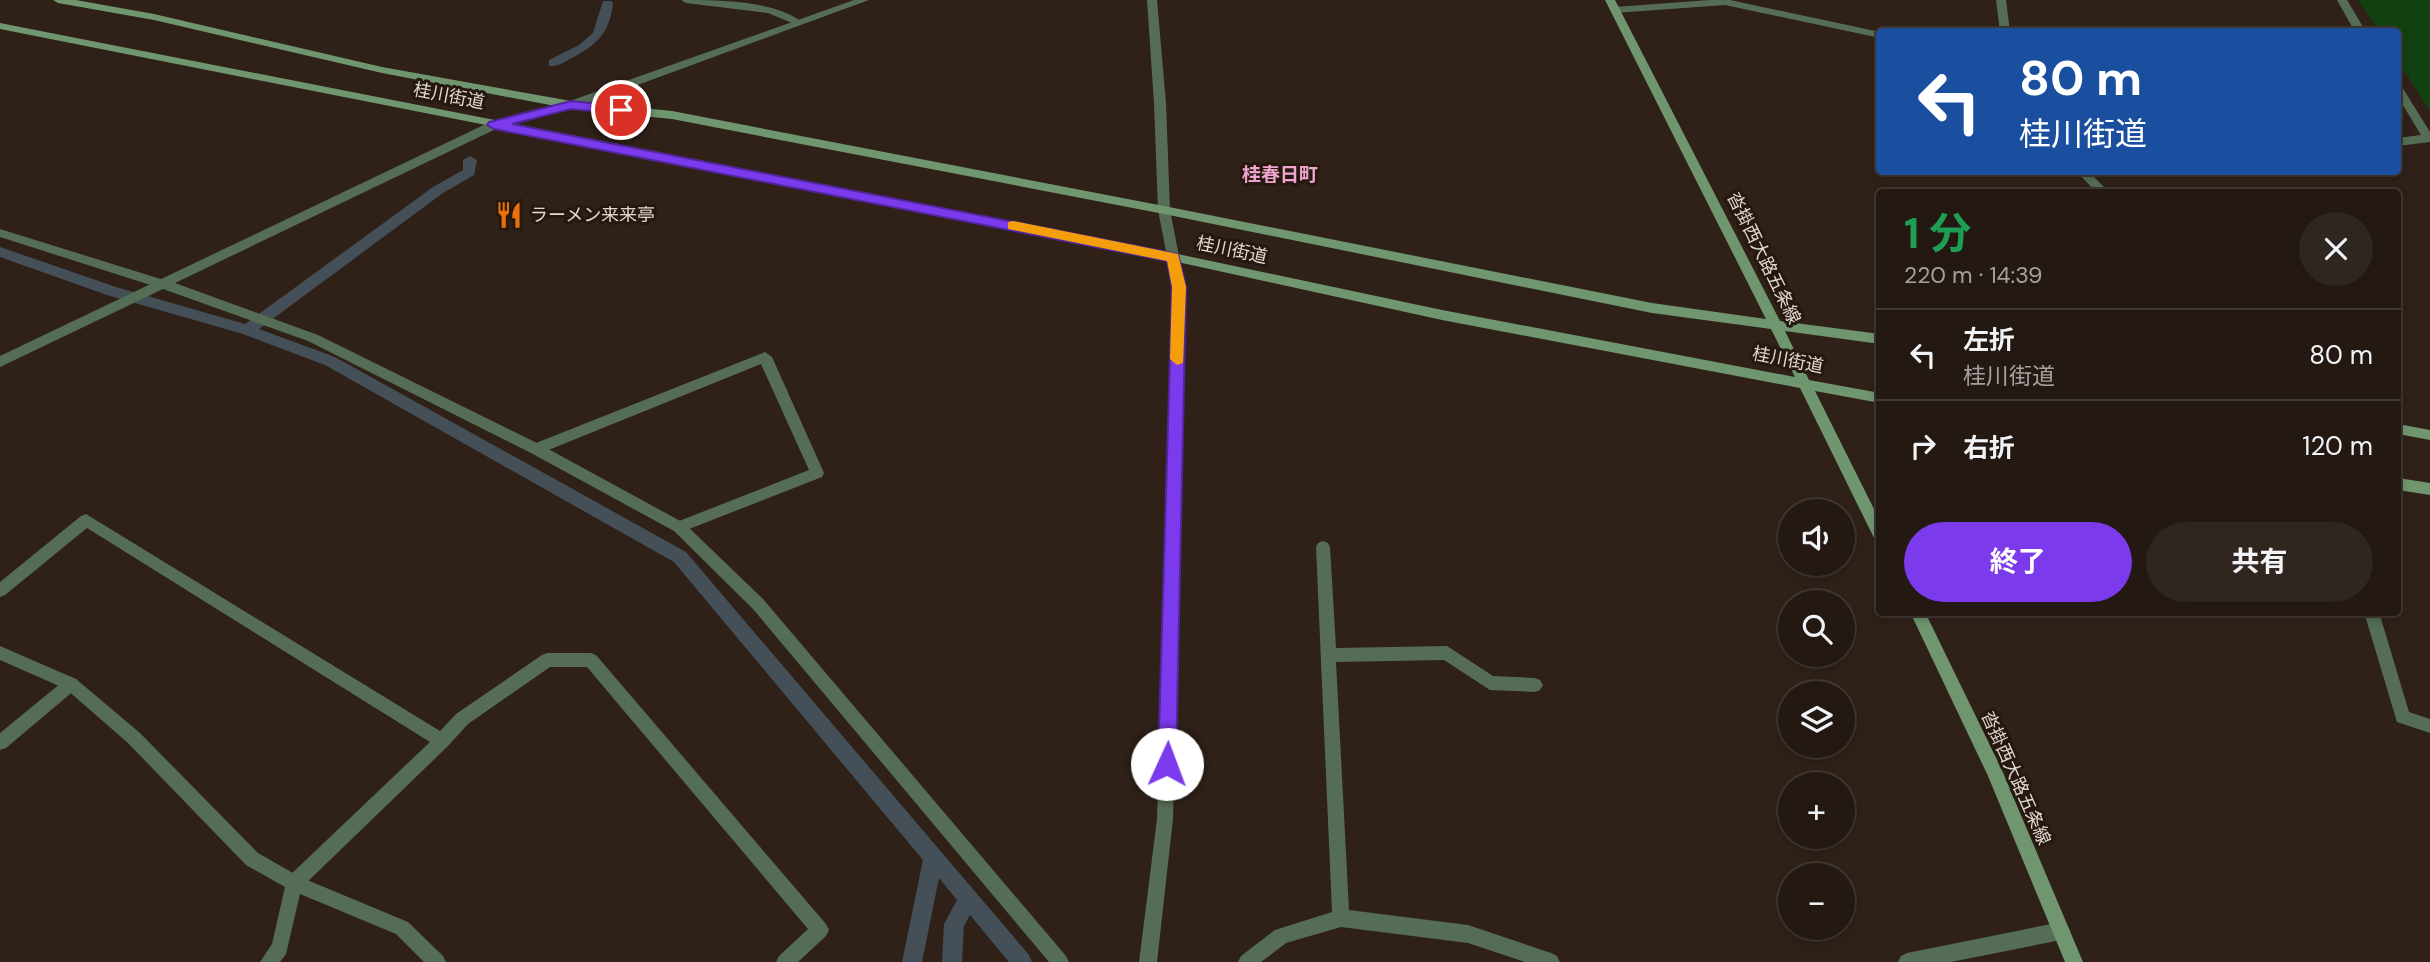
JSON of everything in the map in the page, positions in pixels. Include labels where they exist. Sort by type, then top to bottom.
[{"type":"street","name":"桂川街道","points":[[58,0],[154,17],[382,70],[571,105],[672,115],[1652,308],[1876,338]]},
{"type":"street","points":[[686,0],[770,10],[797,22]]},
{"type":"street","points":[[0,362],[494,125],[571,105],[864,0]]},
{"type":"street","points":[[1148,962],[1165,820],[1179,287],[1164,210],[1160,103],[1152,0]]},
{"type":"street","points":[[2001,0],[2004,28]]},
{"type":"street","points":[[2342,0],[2359,28]]},
{"type":"street","points":[[1612,5],[1725,2],[1876,34]]},
{"type":"street","name":"沓掛西大路五条線","points":[[1612,5],[1776,325],[1876,528]]},
{"type":"street","name":"桂川街道","points":[[0,26],[1173,257],[1442,315],[1876,397]]},
{"type":"street","points":[[2401,94],[2429,138],[2401,142]]},
{"type":"street","points":[[2086,175],[2100,189]]},
{"type":"street","points":[[0,233],[163,284],[313,338],[536,449],[679,527],[758,604],[1060,962]]},
{"type":"street","points":[[536,449],[765,357],[817,473],[679,527]]},
{"type":"street","points":[[2401,430],[2430,435]]},
{"type":"street","points":[[2401,484],[2430,489]]},
{"type":"street","points":[[0,591],[86,520],[442,740]]},
{"type":"street","points":[[1323,547],[1341,918]]},
{"type":"street","name":"沓掛西大路五条線","points":[[1919,616],[1995,773],[2074,962]]},
{"type":"street","points":[[2372,616],[2403,717],[2430,726]]},
{"type":"street","points":[[0,653],[71,684],[134,738],[252,859],[294,883],[402,928],[437,962]]},
{"type":"street","points":[[1328,655],[1447,653],[1490,683],[1535,685]]},
{"type":"street","points":[[268,962],[280,947],[294,883],[462,719],[547,660],[591,660],[820,930],[785,962]]},
{"type":"street","points":[[0,743],[71,684]]},
{"type":"street","points":[[1247,962],[1281,936],[1341,918],[1468,934],[1551,962]]},
{"type":"street","points":[[1907,962],[2061,931]]},
{"type":"green space","points":[[2358,0],[2430,0],[2430,111],[2401,66],[2401,28],[2377,28]]},
{"type":"waterway","points":[[553,63],[591,42],[602,27],[607,3]]},
{"type":"waterway","points":[[250,328],[438,190],[469,172],[470,160]]},
{"type":"waterway","points":[[0,252],[112,291],[247,330],[330,361],[680,557],[1022,962]]},
{"type":"waterway","points":[[912,962],[933,859]]},
{"type":"waterway","points":[[952,962],[954,924],[968,899]]},
{"type":"slow traffic","points":[[1013,226],[1173,257],[1179,287],[1177,359]]},
{"type":"place","name":"ラーメン来来亭","points":[[509,215]]},
{"type":"district","name":"桂春日町","points":[[1280,174]]},
{"type":"route","points":[[621,110],[571,105],[494,125],[1173,257],[1179,287],[1167,764]]}]
